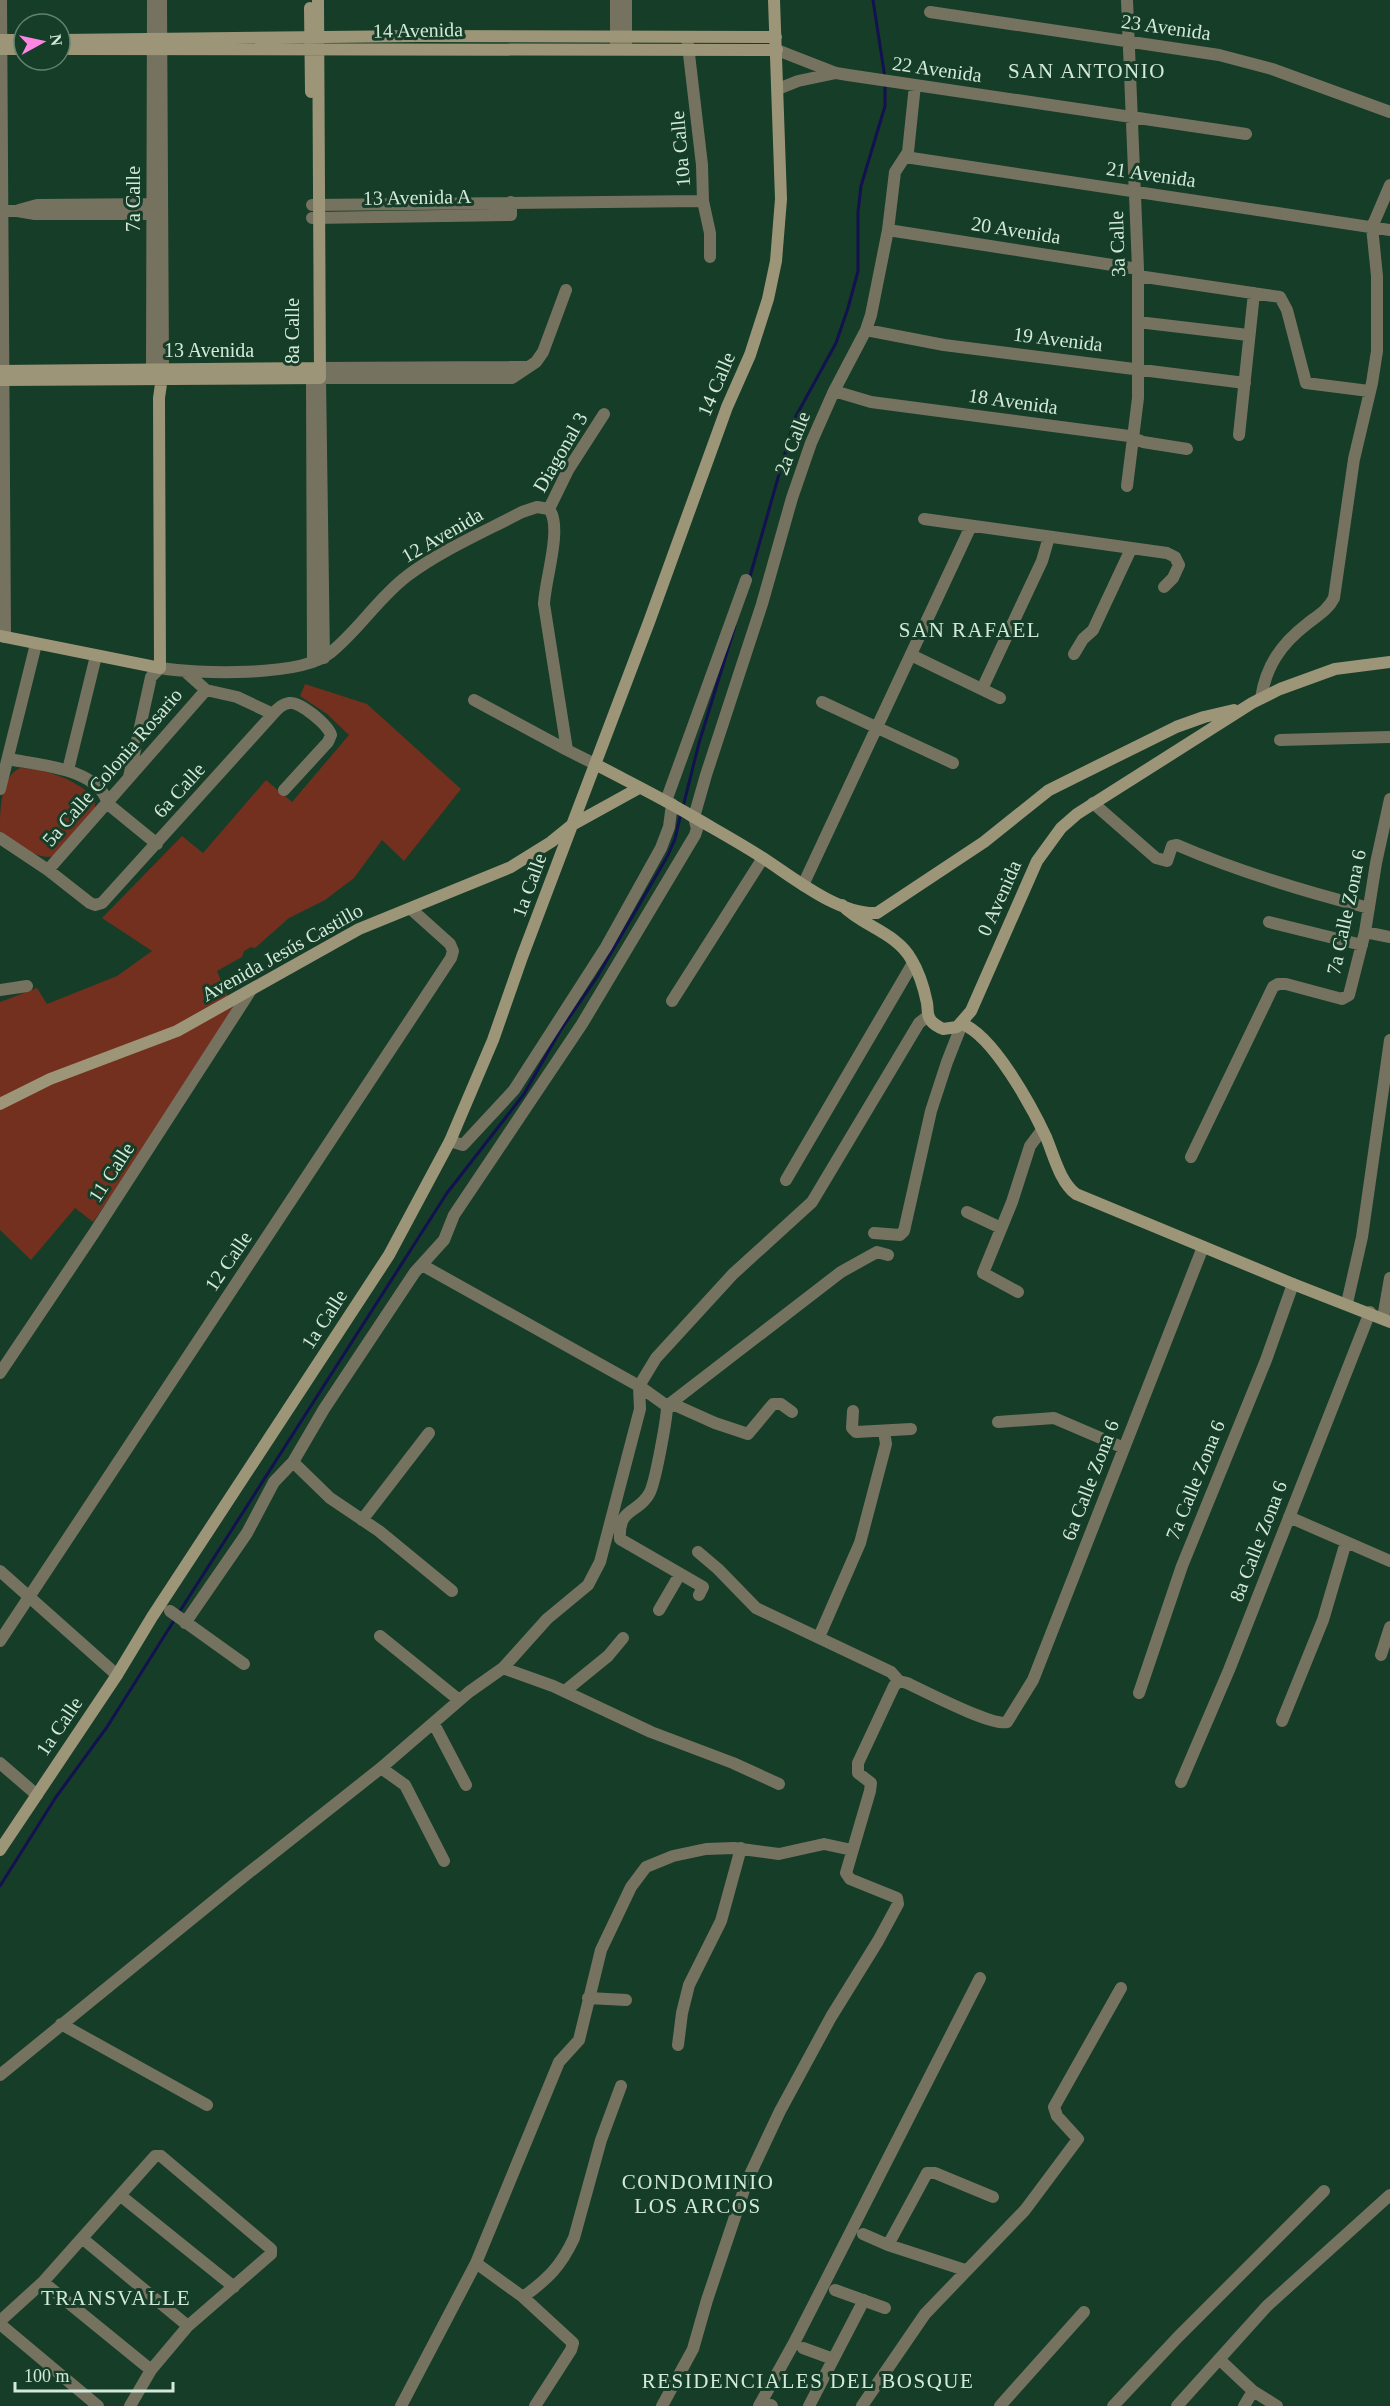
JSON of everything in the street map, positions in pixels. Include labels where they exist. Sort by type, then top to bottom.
[{"type":"street","points":[[1,0],[3,637],[187,673],[230,673],[318,660]]},
{"type":"street","name":"7a Calle","points":[[153,0],[157,44],[160,668]]},
{"type":"street","name":"7a Calle","points":[[157,44],[161,0]]},
{"type":"street","name":"8a Calle","points":[[310,0],[315,37]]},
{"type":"street","name":"8a Calle","points":[[318,0],[315,37],[318,660]]},
{"type":"street","points":[[616,0],[621,43]]},
{"type":"street","points":[[621,43],[626,0]]},
{"type":"street","name":"14 Calle","points":[[595,764],[727,407],[750,355],[768,299],[778,249],[781,199],[774,0]]},
{"type":"street","name":"3a Calle","points":[[1126,486],[1138,398],[1138,273],[1127,0]]},
{"type":"street","name":"23 Avenida","points":[[930,12],[1194,50],[1239,59],[1390,112]]},
{"type":"street","name":"14 Avenida","points":[[72,40],[315,51],[621,43],[687,36],[776,43]]},
{"type":"street","name":"10a Calle","points":[[687,36],[702,165],[703,201],[710,233],[710,257]]},
{"type":"street","name":"14 Avenida","points":[[72,48],[315,37],[621,43],[689,50],[776,43]]},
{"type":"street","name":"22 Avenida","points":[[776,43],[836,73],[1246,134]]},
{"type":"street","name":"22 Avenida","points":[[778,89],[798,81],[836,73]]},
{"type":"street","name":"2a Calle","points":[[183,1621],[247,1533],[274,1482],[293,1462],[324,1409],[415,1272],[444,1240],[453,1215],[527,1109],[588,1014],[695,835],[697,829],[693,817],[762,604],[792,498],[811,443],[834,391],[866,330],[871,315],[888,230],[895,172],[908,152],[910,85]]},
{"type":"street","name":"21 Avenida","points":[[905,158],[1390,230]]},
{"type":"street","points":[[1256,700],[1273,659],[1297,631],[1325,610],[1334,598],[1354,459],[1377,351],[1378,313],[1372,227],[1390,185]]},
{"type":"street","name":"13 Avenida A","points":[[316,211],[511,214],[511,202],[703,201]]},
{"type":"street","points":[[1,211],[17,211],[37,205],[158,209]]},
{"type":"street","name":"20 Avenida","points":[[888,230],[1277,296],[1282,299],[1306,383],[1370,391]]},
{"type":"street","points":[[526,367],[536,362],[548,344],[566,290]]},
{"type":"street","points":[[1239,435],[1254,293]]},
{"type":"street","points":[[1138,322],[1248,335]]},
{"type":"street","name":"19 Avenida","points":[[866,330],[944,345],[1245,383]]},
{"type":"street","name":"13 Avenida","points":[[316,373],[510,378],[526,367]]},
{"type":"street","name":"13 Avenida","points":[[2,375],[316,373],[526,367]]},
{"type":"street","name":"18 Avenida","points":[[834,391],[871,402],[1132,438],[1187,449]]},
{"type":"street","name":"Diagonal 3","points":[[549,509],[568,470],[604,414]]},
{"type":"street","name":"12 Avenida","points":[[318,660],[344,640],[395,586],[425,564],[522,512],[537,507],[549,509]]},
{"type":"street","points":[[549,509],[554,516],[556,530],[544,588],[544,604],[567,750]]},
{"type":"street","points":[[924,519],[1167,553],[1175,557],[1179,563],[1173,578],[1164,586]]},
{"type":"street","points":[[803,885],[971,526]]},
{"type":"street","points":[[981,689],[1042,561],[1049,537]]},
{"type":"street","points":[[1074,654],[1083,639],[1093,630],[1131,549]]},
{"type":"street","points":[[450,1141],[463,1145],[504,1102],[525,1074],[650,873],[666,836],[671,804],[746,580]]},
{"type":"street","points":[[0,789],[36,644]]},
{"type":"street","points":[[911,655],[1000,698]]},
{"type":"street","points":[[68,770],[96,656]]},
{"type":"street","name":"0 Avenida","points":[[693,817],[803,885],[842,905],[872,913],[884,911],[984,842],[1049,790],[1176,727],[1256,700],[1320,672],[1390,662]]},
{"type":"street","points":[[129,777],[151,677],[160,668]]},
{"type":"street","points":[[187,673],[206,690],[237,697],[273,714]]},
{"type":"street","name":"5a Calle Colonia Rosario","points":[[48,870],[206,690]]},
{"type":"street","points":[[474,700],[693,817]]},
{"type":"street","name":"0 Avenida","points":[[962,1024],[971,1011],[1036,861],[1061,828],[1093,803],[1256,700]]},
{"type":"street","name":"6a Calle","points":[[48,870],[87,902],[95,905],[109,898],[273,714],[283,705],[292,702],[301,705],[328,727],[331,735],[328,742],[284,790]]},
{"type":"street","points":[[822,702],[953,763]]},
{"type":"street","points":[[1280,740],[1390,737]]},
{"type":"street","points":[[8,759],[68,770],[97,785],[106,795],[108,804],[157,844]]},
{"type":"street","name":"1a Calle","points":[[0,1851],[389,1255],[450,1141],[494,1040],[515,975],[595,764]]},
{"type":"street","name":"Avenida Jesús Castillo","points":[[0,1104],[50,1079],[162,1038],[347,934],[512,867],[551,842],[572,825],[639,788]]},
{"type":"street","name":"7a Calle Zona 6","points":[[1191,1157],[1271,991],[1278,984],[1346,999],[1349,995],[1365,932],[1390,799]]},
{"type":"street","points":[[1093,803],[1156,858],[1167,861],[1174,844],[1209,859],[1287,886],[1369,908]]},
{"type":"street","points":[[0,838],[48,870]]},
{"type":"street","points":[[672,1001],[762,858]]},
{"type":"street","name":"0 Avenida","points":[[842,905],[856,917],[901,946],[913,963],[924,990],[928,1016]]},
{"type":"street","name":"12 Calle","points":[[0,1641],[451,958],[453,951],[450,944],[411,909]]},
{"type":"street","points":[[1269,922],[1362,945]]},
{"type":"street","points":[[1365,932],[1390,937]]},
{"type":"street","points":[[786,1180],[913,963]]},
{"type":"street","points":[[0,990],[27,986]]},
{"type":"street","name":"11 Calle","points":[[0,1372],[94,1233],[251,990]]},
{"type":"street","points":[[0,2075],[381,1768],[459,1700],[503,1668],[547,1619],[588,1585],[597,1571],[640,1409],[639,1386],[656,1358],[733,1274],[812,1202],[903,1048],[919,1023],[928,1016],[936,1026],[943,1029],[962,1024],[975,1030],[993,1050],[1023,1095],[1069,1189],[1084,1198],[1386,1320],[1390,1278]]},
{"type":"street","points":[[874,1233],[900,1235],[904,1231],[931,1111],[946,1062],[962,1024]]},
{"type":"street","points":[[1347,1303],[1367,1206],[1390,1040]]},
{"type":"street","points":[[1018,1292],[983,1273],[1030,1146],[1042,1130]]},
{"type":"street","points":[[967,1212],[1001,1228]]},
{"type":"street","name":"6a Calle Zona 6","points":[[899,1682],[907,1683],[998,1723],[1004,1723],[1011,1717],[1033,1680],[1203,1246]]},
{"type":"street","points":[[699,1595],[703,1587],[623,1542],[620,1537],[627,1513],[642,1503],[651,1491],[667,1406],[840,1272],[877,1252],[888,1255]]},
{"type":"street","points":[[422,1265],[639,1386],[667,1406],[677,1406],[747,1434],[751,1433],[772,1404],[781,1404],[792,1412]]},
{"type":"street","name":"7a Calle Zona 6","points":[[1139,1693],[1182,1566],[1266,1360],[1293,1284]]},
{"type":"street","name":"8a Calle Zona 6","points":[[1181,1782],[1229,1670],[1370,1312]]},
{"type":"street","points":[[853,1411],[854,1431],[860,1433],[911,1429]]},
{"type":"street","points":[[998,1422],[1054,1418],[1124,1448]]},
{"type":"street","points":[[819,1637],[860,1543],[886,1444],[884,1431]]},
{"type":"street","points":[[362,1520],[429,1433]]},
{"type":"street","points":[[293,1462],[325,1494],[452,1590]]},
{"type":"street","points":[[1288,1517],[1390,1561]]},
{"type":"street","points":[[1282,1721],[1323,1620],[1346,1542]]},
{"type":"street","points":[[662,2406],[693,2349],[747,2181],[831,2017],[898,1905],[896,1898],[848,1878],[847,1870],[871,1783],[859,1776],[858,1763],[894,1686],[899,1682],[891,1672],[753,1606],[718,1569],[698,1552]]},
{"type":"street","points":[[0,1571],[117,1675]]},
{"type":"street","points":[[659,1610],[680,1574]]},
{"type":"street","points":[[170,1611],[244,1664]]},
{"type":"street","points":[[1381,1655],[1390,1627]]},
{"type":"street","points":[[380,1636],[459,1700]]},
{"type":"street","points":[[565,1691],[608,1656],[623,1638]]},
{"type":"street","points":[[503,1668],[565,1691],[651,1732],[733,1763],[779,1784]]},
{"type":"street","points":[[434,1724],[466,1785]]},
{"type":"street","points":[[0,1763],[37,1796]]},
{"type":"street","points":[[381,1768],[405,1785],[444,1861]]},
{"type":"street","points":[[401,2406],[477,2263],[559,2062],[579,2040],[601,1950],[641,1871],[651,1864],[689,1852],[717,1848],[741,1848],[779,1854],[824,1844],[852,1850]]},
{"type":"street","points":[[678,2045],[687,1992],[721,1921],[741,1848]]},
{"type":"street","points":[[759,2406],[805,2322],[980,1978]]},
{"type":"street","points":[[862,2406],[925,2314],[1030,2204],[1078,2139],[1057,2116],[1054,2106],[1121,1988]]},
{"type":"street","points":[[588,1998],[626,2000]]},
{"type":"street","points":[[61,2024],[207,2105]]},
{"type":"street","points":[[523,2297],[554,2271],[574,2238],[601,2140],[621,2086]]},
{"type":"street","points":[[98,2406],[0,2323],[83,2239],[155,2156],[161,2156],[271,2249],[270,2254],[188,2326],[151,2370],[130,2406]]},
{"type":"street","points":[[888,2245],[927,2173],[935,2173],[993,2198]]},
{"type":"street","points":[[1113,2406],[1178,2337],[1324,2191]]},
{"type":"street","points":[[1177,2406],[1267,2306],[1390,2195]]},
{"type":"street","points":[[121,2196],[234,2287]]},
{"type":"street","points":[[863,2234],[888,2245],[965,2270]]},
{"type":"street","points":[[83,2239],[188,2326]]},
{"type":"street","points":[[477,2263],[523,2297],[573,2343],[571,2350],[535,2406]]},
{"type":"street","points":[[43,2282],[151,2370]]},
{"type":"street","points":[[835,2290],[885,2308]]},
{"type":"street","points":[[809,2406],[864,2300]]},
{"type":"street","points":[[1000,2406],[1084,2312]]},
{"type":"street","points":[[803,2348],[833,2359]]},
{"type":"street","points":[[1219,2359],[1253,2391],[1277,2406]]},
{"type":"street","points":[[1244,2406],[1253,2391]]},
{"type":"shaded area","points":[[305,684],[367,704],[461,789],[404,861],[382,840],[354,878],[325,900],[289,918],[255,948],[251,947],[244,951],[242,957],[217,971],[233,1009],[149,1143],[93,1222],[75,1208],[31,1260],[0,1230],[0,1002],[37,988],[47,1004],[117,976],[152,951],[102,918],[182,836],[203,853],[266,780],[292,802],[349,735],[327,714],[300,696]]},
{"type":"shaded area","points":[[20,768],[40,770],[60,776],[95,798],[95,809],[55,856],[34,854],[18,846],[0,832],[2,795],[8,779]]},
{"type":"waterway","points":[[873,0],[885,78]]},
{"type":"waterway","points":[[749,580],[795,418],[836,343],[848,308],[858,271],[858,212],[861,186],[885,106],[885,85]]},
{"type":"waterway","points":[[683,807],[699,743],[735,626]]},
{"type":"waterway","points":[[178,1614],[447,1193],[524,1094],[560,1031],[597,977],[667,857],[675,839],[681,813]]},
{"type":"waterway","points":[[0,1886],[56,1797],[107,1727],[175,1619]]},
{"type":"district","name":"SAN ANTONIO","points":[[1087,71]]},
{"type":"district","name":"SAN RAFAEL","points":[[970,630]]},
{"type":"district","name":"CONDOMINIO LOS ARCOS","points":[[698,2194]]},
{"type":"district","name":"TRANSVALLE","points":[[116,2298]]},
{"type":"district","name":"RESIDENCIALES DEL BOSQUE","points":[[808,2381]]}]
